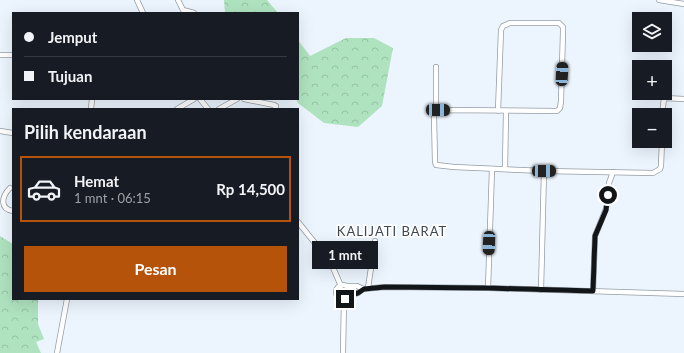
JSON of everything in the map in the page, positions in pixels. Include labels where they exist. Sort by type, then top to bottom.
[{"type":"street","points":[[137,0],[143,12]]},
{"type":"street","points":[[178,0],[183,10],[190,12]]},
{"type":"street","points":[[659,0],[684,4]]},
{"type":"street","points":[[436,112],[438,110],[498,111],[506,110],[557,111],[560,108],[564,32],[563,27],[559,23],[510,23],[503,26],[501,30],[498,111]]},
{"type":"street","points":[[0,55],[12,55]]},
{"type":"street","points":[[436,67],[436,112],[434,116],[436,165],[544,171],[649,173],[656,171],[661,166],[662,148]]},
{"type":"street","points":[[663,108],[664,98],[684,99]]},
{"type":"street","points":[[179,108],[192,100]]},
{"type":"street","points":[[201,100],[207,108]]},
{"type":"street","points":[[221,108],[235,100]]},
{"type":"street","points":[[249,100],[274,105],[276,106],[275,108]]},
{"type":"street","points":[[505,169],[506,110]]},
{"type":"street","points":[[0,130],[12,133]]},
{"type":"street","points":[[488,288],[492,169]]},
{"type":"street","points":[[541,290],[544,171]]},
{"type":"street","points":[[593,291],[595,236],[606,210],[609,183],[613,172]]},
{"type":"street","points":[[10,188],[2,198],[1,203],[5,209],[12,211]]},
{"type":"street","points":[[299,223],[331,263],[341,286]]},
{"type":"street","points":[[375,242],[366,288],[358,293],[350,295],[347,298],[339,298],[336,294],[337,289],[341,286],[357,286],[366,288],[488,288],[684,294]]},
{"type":"street","points":[[347,286],[350,291],[350,295]]},
{"type":"street","points":[[343,353],[344,299]]},
{"type":"street","points":[[57,353],[67,300]]},
{"type":"green space","points":[[224,0],[267,0],[277,12],[225,12]]},
{"type":"green space","points":[[346,38],[374,38],[393,48],[382,106],[358,127],[324,123],[298,103],[296,100],[299,100],[299,41],[310,56]]},
{"type":"green space","points":[[0,236],[12,243],[12,300],[38,300],[38,324],[44,339],[36,342],[41,353],[0,353]]},
{"type":"district","name":"KALIJATI BARAT","points":[[392,231]]},
{"type":"route","points":[[345,299],[350,295],[358,293],[364,289],[385,287],[593,291],[595,236],[606,210],[608,195]]}]
